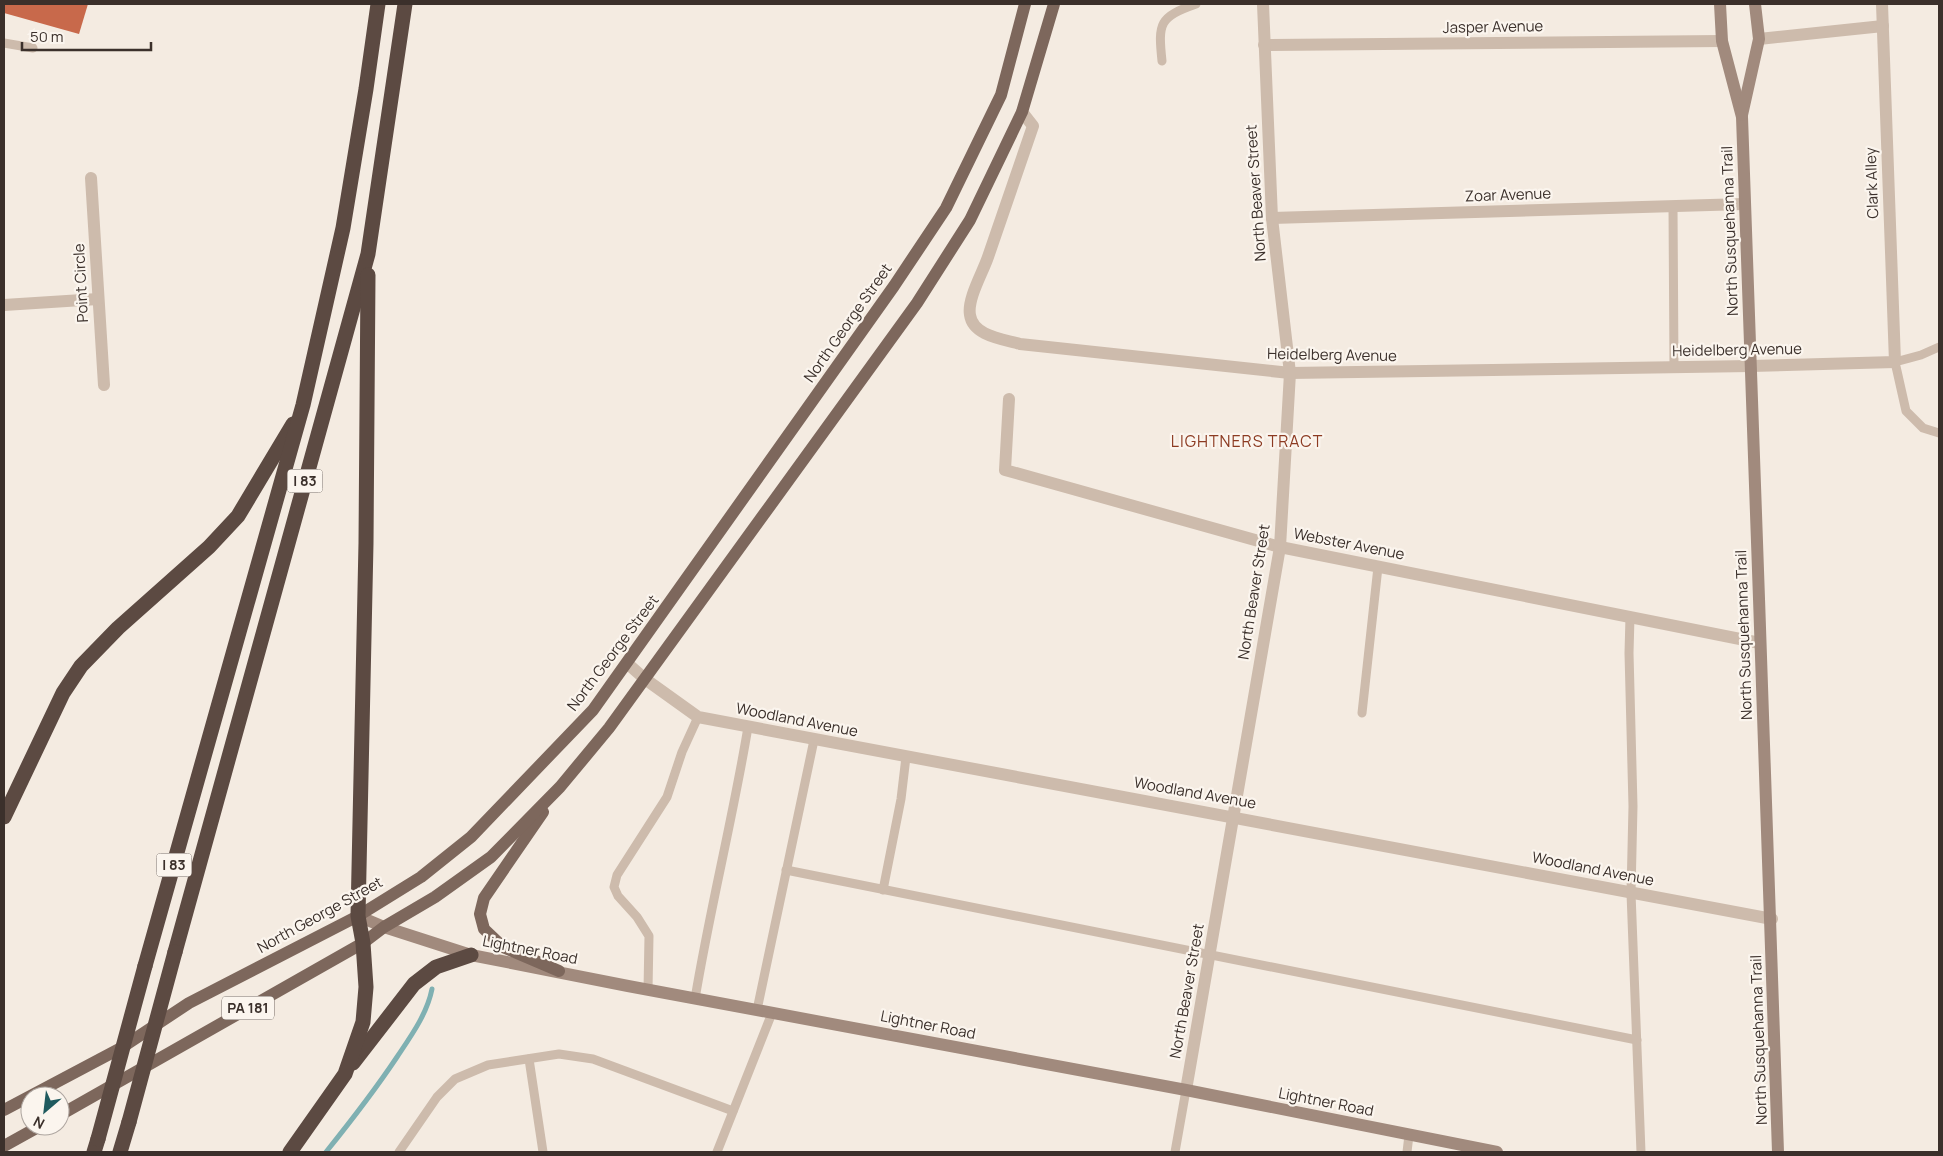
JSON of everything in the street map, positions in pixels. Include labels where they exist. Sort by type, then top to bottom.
[{"type":"highway","name":"I 83","points":[[96,1146],[303,405],[343,228],[378,4]]},
{"type":"highway","name":"I 83","points":[[120,1152],[368,254],[404,4]]},
{"type":"highway","points":[[345,1074],[363,1022],[366,987],[363,943],[358,916],[366,543],[368,254]]},
{"type":"highway","points":[[4,817],[63,693],[80,666],[118,628],[209,547],[238,516],[303,405]]},
{"type":"highway","points":[[290,1152],[345,1074],[414,984],[436,967],[471,955]]},
{"type":"main road","name":"North George Street","points":[[4,1110],[122,1048],[189,1003],[358,916],[421,877],[471,837],[593,710],[628,664],[894,286],[946,208],[1001,95],[1025,4]]},
{"type":"main road","points":[[363,943],[384,927],[435,897],[491,857],[560,787],[609,728],[916,303],[970,220],[1022,112],[1054,4]]},
{"type":"main road","name":"North Susquehanna Trail","points":[[1720,4],[1722,41],[1742,117],[1760,643],[1772,920],[1778,1152]]},
{"type":"main road","name":"North Susquehanna Trail","points":[[1742,117],[1759,39],[1755,4]]},
{"type":"main road","points":[[559,971],[503,946],[484,929],[480,914],[484,898],[560,787]]},
{"type":"main road","name":"Lightner Road","points":[[358,916],[384,927],[471,955],[695,999],[1186,1090],[1497,1152]]},
{"type":"main road","name":"PA 181","points":[[70,1109],[363,943]]},
{"type":"main road","points":[[4,1146],[22,1136]]},
{"type":"street","name":"North Beaver Street","points":[[1186,1090],[1280,547],[1290,374],[1272,218],[1263,4]]},
{"type":"street","name":"Clark Alley","points":[[1882,4],[1895,362]]},
{"type":"street","points":[[1759,39],[1883,26]]},
{"type":"street","name":"Jasper Avenue","points":[[1264,45],[1722,41]]},
{"type":"street","name":"Heidelberg Avenue","points":[[1022,112],[1033,126],[970,303],[970,316],[977,329],[1020,344],[1290,374],[1895,362]]},
{"type":"street","name":"Point Circle","points":[[91,178],[104,385]]},
{"type":"street","name":"Zoar Avenue","points":[[1272,218],[1744,204]]},
{"type":"street","points":[[4,306],[98,299]]},
{"type":"street","name":"Webster Avenue","points":[[1009,399],[1005,470],[1280,547],[1760,643]]},
{"type":"street","name":"Woodland Avenue","points":[[628,664],[644,679],[698,717],[1772,920]]},
{"type":"lane","points":[[1162,61],[1159,34],[1164,20],[1180,10],[1196,4]]},
{"type":"lane","points":[[4,43],[33,48]]},
{"type":"lane","points":[[1673,206],[1674,367]]},
{"type":"lane","points":[[1939,347],[1921,355],[1895,362],[1906,411],[1923,428],[1939,433]]},
{"type":"lane","points":[[1362,713],[1378,567]]},
{"type":"lane","points":[[1630,617],[1631,893],[1642,1152]]},
{"type":"lane","points":[[648,990],[650,936],[637,916],[618,896],[614,887],[617,875],[666,797],[682,752],[698,717]]},
{"type":"lane","points":[[695,999],[706,932],[740,777],[748,727]]},
{"type":"lane","points":[[757,1010],[814,740]]},
{"type":"lane","points":[[883,890],[901,799],[906,757]]},
{"type":"lane","points":[[786,870],[1637,1040]]},
{"type":"lane","points":[[717,1152],[772,1013]]},
{"type":"lane","points":[[399,1152],[437,1097],[455,1079],[488,1065],[559,1054],[593,1059],[733,1111]]},
{"type":"lane","points":[[529,1058],[544,1152]]},
{"type":"lane","points":[[1175,1152],[1186,1090]]},
{"type":"lane","points":[[1407,1152],[1409,1135]]},
{"type":"building","points":[[4,4],[88,4],[79,34],[4,13]]},
{"type":"waterway","points":[[326,1152],[354,1117],[408,1041],[422,1016],[432,989]]},
{"type":"district","name":"LIGHTNERS TRACT","points":[[1247,441]]}]
